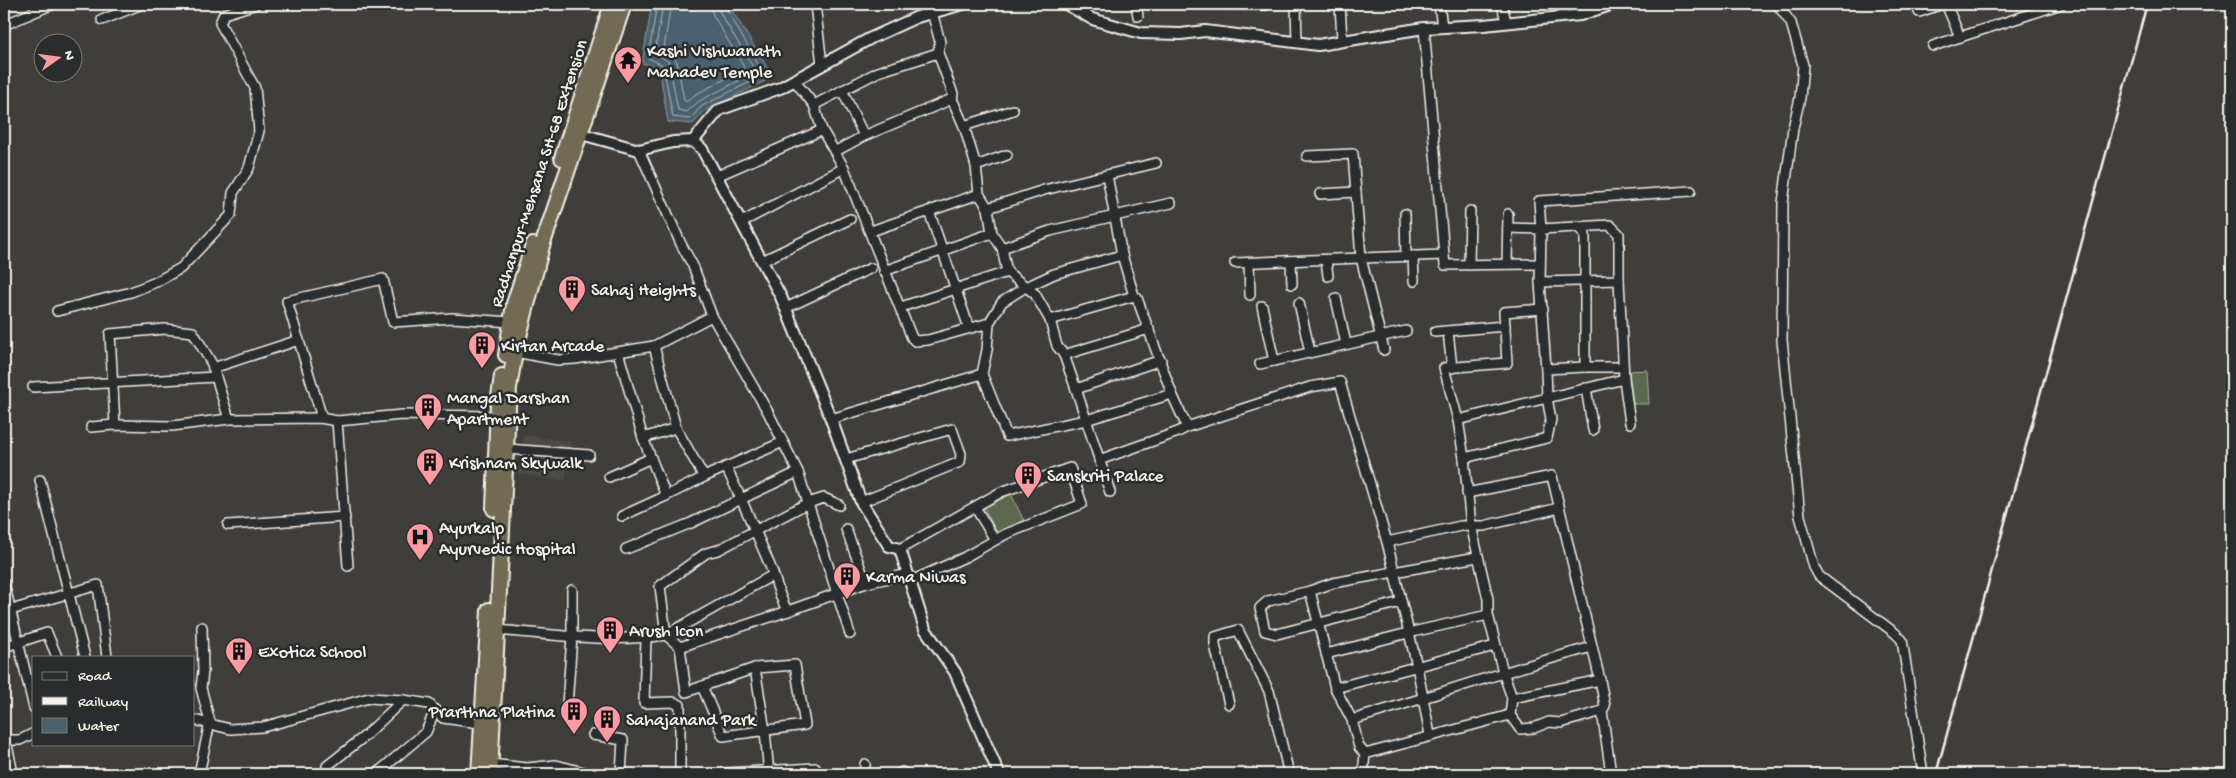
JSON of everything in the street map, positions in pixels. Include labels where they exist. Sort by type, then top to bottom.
[{"type":"highway","name":"Radhanpur-Mehsana SH-68 Extension","points":[[479,774],[487,724],[498,416],[514,304],[575,133],[612,4]]},
{"type":"highway","points":[[490,769],[487,724],[498,630],[506,449],[514,352],[575,133],[624,4]]},
{"type":"street","points":[[4,25],[53,4]]},
{"type":"street","points":[[102,20],[142,4]]},
{"type":"street","points":[[57,311],[130,292],[164,278],[182,268],[231,216],[233,193],[249,168],[260,131],[255,88],[220,24],[224,14],[256,4]]},
{"type":"street","points":[[815,4],[822,65]]},
{"type":"street","points":[[693,141],[719,110],[780,88],[871,38],[932,12],[963,4]]},
{"type":"street","points":[[1066,4],[1092,20],[1141,33],[1181,34],[1205,30],[1318,45],[1424,28],[1580,15],[1588,8],[1613,4]]},
{"type":"street","points":[[1136,4],[1138,16]]},
{"type":"street","points":[[1200,4],[1266,5]]},
{"type":"street","points":[[1296,4],[1297,42]]},
{"type":"street","points":[[1340,4],[1342,40]]},
{"type":"street","points":[[1439,4],[1442,27]]},
{"type":"street","points":[[1502,4],[1506,22]]},
{"type":"street","points":[[1776,4],[1791,23],[1802,65],[1800,98],[1793,128],[1783,203],[1782,330],[1800,516],[1814,567],[1819,576],[1902,640],[1923,774]]},
{"type":"street","points":[[1919,12],[1942,4]]},
{"type":"street","points":[[1946,4],[1960,38]]},
{"type":"street","points":[[1933,46],[2061,4]]},
{"type":"street","points":[[932,12],[940,42],[938,53],[976,166],[979,194],[988,208],[992,233],[1002,248],[1006,272],[1024,288],[1035,294],[1050,320],[1057,346],[1064,355],[1110,492]]},
{"type":"street","points":[[1424,28],[1445,265],[1540,264]]},
{"type":"street","points":[[814,104],[878,72],[938,53]]},
{"type":"street","points":[[794,80],[814,104],[822,130],[836,151],[844,168],[871,231],[884,271],[901,307],[908,332],[915,341],[928,340],[989,323]]},
{"type":"street","points":[[842,90],[864,136]]},
{"type":"street","points":[[836,151],[864,136],[952,99]]},
{"type":"street","points":[[964,126],[1013,110]]},
{"type":"street","points":[[717,176],[822,130]]},
{"type":"street","points":[[575,133],[639,150],[673,142],[693,141],[702,149],[786,308],[831,419],[861,502],[889,546],[900,549],[1001,492],[1070,468],[1082,504],[994,540],[965,556],[910,577],[866,583],[680,647]]},
{"type":"street","points":[[639,150],[681,244],[693,266],[712,316],[798,472],[850,634]]},
{"type":"street","points":[[1307,156],[1353,154],[1362,258],[1384,350]]},
{"type":"street","points":[[976,166],[1007,155]]},
{"type":"street","points":[[988,208],[1044,190],[1156,163]]},
{"type":"street","points":[[742,222],[844,168]]},
{"type":"street","points":[[1106,175],[1122,255],[1134,296],[1137,298],[1186,427]]},
{"type":"street","points":[[1464,458],[1547,438],[1551,419],[1547,398],[1540,282],[1541,230],[1539,200],[1691,191]]},
{"type":"street","points":[[1320,194],[1356,192]]},
{"type":"street","points":[[871,231],[979,194]]},
{"type":"street","points":[[1002,248],[1050,232],[1172,202]]},
{"type":"street","points":[[929,211],[969,328]]},
{"type":"street","points":[[1469,264],[1470,211]]},
{"type":"street","points":[[1405,214],[1414,281]]},
{"type":"street","points":[[1508,214],[1508,264]]},
{"type":"street","points":[[762,261],[850,219]]},
{"type":"street","points":[[1508,228],[1541,230],[1610,225],[1619,234],[1623,367],[1630,423]]},
{"type":"street","points":[[1577,226],[1585,234],[1585,366]]},
{"type":"street","points":[[884,271],[992,233]]},
{"type":"street","points":[[1122,255],[1054,274],[1024,288],[1002,302],[989,323],[987,350],[982,374],[1007,436],[1086,420],[1172,394]]},
{"type":"street","points":[[1235,263],[1444,255]]},
{"type":"street","points":[[1326,260],[1328,276]]},
{"type":"street","points":[[1291,261],[1292,284]]},
{"type":"street","points":[[1249,263],[1250,295]]},
{"type":"street","points":[[786,308],[871,268]]},
{"type":"street","points":[[901,307],[1006,272]]},
{"type":"street","points":[[322,418],[287,301],[384,279],[393,322],[452,318],[511,322]]},
{"type":"street","points":[[1540,282],[1619,280]]},
{"type":"street","points":[[1050,320],[1134,296]]},
{"type":"street","points":[[1336,298],[1346,344]]},
{"type":"street","points":[[1299,303],[1310,352]]},
{"type":"street","points":[[1262,306],[1274,361]]},
{"type":"street","points":[[1542,309],[1504,312],[1508,363],[1444,368],[1458,420],[1471,525],[1488,599],[1488,615],[1496,639],[1495,646],[1512,698],[1510,715],[1520,729],[1534,728],[1549,722],[1560,723],[1602,711]]},
{"type":"street","points":[[514,352],[558,360],[654,346],[712,316]]},
{"type":"street","points":[[1435,332],[1505,326]]},
{"type":"street","points":[[114,425],[110,334],[165,329],[193,332],[213,368],[230,419]]},
{"type":"street","points":[[1064,355],[1149,329]]},
{"type":"street","points":[[1448,330],[1452,368]]},
{"type":"street","points":[[1260,364],[1406,331]]},
{"type":"street","points":[[213,368],[299,340]]},
{"type":"street","points":[[654,346],[676,428],[704,477]]},
{"type":"street","points":[[618,352],[643,438],[666,496]]},
{"type":"street","points":[[1076,389],[1161,360]]},
{"type":"street","points":[[1546,370],[1585,366],[1623,367]]},
{"type":"street","points":[[831,419],[982,374]]},
{"type":"street","points":[[33,387],[216,377]]},
{"type":"street","points":[[1458,420],[1624,379]]},
{"type":"street","points":[[1100,460],[1178,432],[1186,427],[1310,387],[1340,382],[1387,542],[1417,666],[1430,735]]},
{"type":"street","points":[[1586,388],[1593,430]]},
{"type":"street","points":[[91,427],[114,425],[172,426],[230,419],[322,418],[338,421],[402,415],[498,416]]},
{"type":"street","points":[[338,421],[348,566]]},
{"type":"street","points":[[643,438],[676,428]]},
{"type":"street","points":[[846,459],[952,429],[961,454],[960,462],[861,502]]},
{"type":"street","points":[[622,516],[783,442]]},
{"type":"street","points":[[506,449],[589,456]]},
{"type":"street","points":[[609,477],[651,458]]},
{"type":"street","points":[[726,467],[756,532],[784,606],[788,611]]},
{"type":"street","points":[[626,549],[691,523],[798,472]]},
{"type":"street","points":[[1467,493],[1552,476],[1600,680],[1605,706],[1602,711],[1611,774]]},
{"type":"street","points":[[40,480],[85,656]]},
{"type":"street","points":[[702,686],[723,736],[806,725],[796,665],[755,668],[702,686],[686,692],[680,647],[666,635],[660,586],[706,552],[718,550],[756,532],[808,503],[824,498],[839,505]]},
{"type":"street","points":[[975,507],[994,540]]},
{"type":"street","points":[[1387,542],[1461,526],[1484,526],[1559,508]]},
{"type":"street","points":[[228,525],[345,517]]},
{"type":"street","points":[[846,529],[866,583]]},
{"type":"street","points":[[900,549],[925,629],[955,672],[999,774]]},
{"type":"street","points":[[1401,602],[1277,634],[1266,631],[1260,615],[1260,608],[1268,601],[1310,591],[1333,583],[1477,557]]},
{"type":"street","points":[[498,630],[572,637],[646,638],[666,635],[773,575]]},
{"type":"street","points":[[4,583],[7,611],[18,643],[32,699]]},
{"type":"street","points":[[7,611],[98,585],[107,656]]},
{"type":"street","points":[[567,705],[572,637],[572,590]]},
{"type":"street","points":[[1310,591],[1335,688],[1352,720],[1359,747],[1364,754],[1363,774]]},
{"type":"street","points":[[1326,654],[1408,632],[1488,615]]},
{"type":"street","points":[[199,774],[210,722],[201,688],[203,672],[202,627]]},
{"type":"street","points":[[1229,704],[1215,645],[1215,637],[1238,630],[1269,691],[1289,774]]},
{"type":"street","points":[[4,647],[47,633],[57,656]]},
{"type":"street","points":[[646,638],[644,703],[673,702],[680,705],[680,774]]},
{"type":"street","points":[[1335,688],[1495,646]]},
{"type":"street","points":[[1352,720],[1503,672],[1592,647]]},
{"type":"street","points":[[755,668],[765,731],[769,773]]},
{"type":"street","points":[[1512,698],[1600,680]]},
{"type":"street","points":[[195,720],[210,722],[230,729],[263,727],[369,698],[429,704],[443,718],[487,724]]},
{"type":"street","points":[[327,766],[365,736],[403,700]]},
{"type":"street","points":[[376,774],[426,732],[435,710]]},
{"type":"street","points":[[1364,754],[1510,715]]},
{"type":"street","points":[[13,774],[5,740],[20,740],[32,734]]},
{"type":"street","points":[[593,735],[623,740],[621,774]]},
{"type":"street","points":[[865,764],[866,774]]},
{"type":"street","points":[[490,769],[556,765],[591,774]]},
{"type":"street","points":[[727,773],[769,773],[815,768]]},
{"type":"shaded area","points":[[524,435],[571,442],[565,481],[518,474]]},
{"type":"green space","points":[[1647,370],[1649,404],[1633,404],[1629,371]]},
{"type":"green space","points":[[1011,494],[1024,521],[997,533],[984,508]]},
{"type":"water","points":[[652,4],[728,4],[773,77],[705,111],[693,124],[668,122],[659,67],[642,63]]},
{"type":"railway","points":[[1936,774],[2147,4]]},
{"type":"place","name":"Kashi Vishwanath Mahadev Temple","points":[[628,84]]},
{"type":"place","name":"Sahaj Heights","points":[[572,313]]},
{"type":"place","name":"Kirtan Arcade","points":[[482,369]]},
{"type":"place","name":"Mangal Darshan Apartment","points":[[428,431]]},
{"type":"place","name":"Krishnam Skywalk","points":[[430,486]]},
{"type":"place","name":"Sanskriti Palace","points":[[1028,499]]},
{"type":"place","name":"Ayurkalp Ayurvedic Hospital","points":[[420,561]]},
{"type":"place","name":"Karma Niwas","points":[[847,600]]},
{"type":"place","name":"Arush Icon","points":[[610,654]]},
{"type":"place","name":"Exotica School","points":[[239,675]]},
{"type":"place","name":"Prarthna Platina","points":[[574,735]]},
{"type":"place","name":"Sahajanand Park","points":[[607,743]]}]
